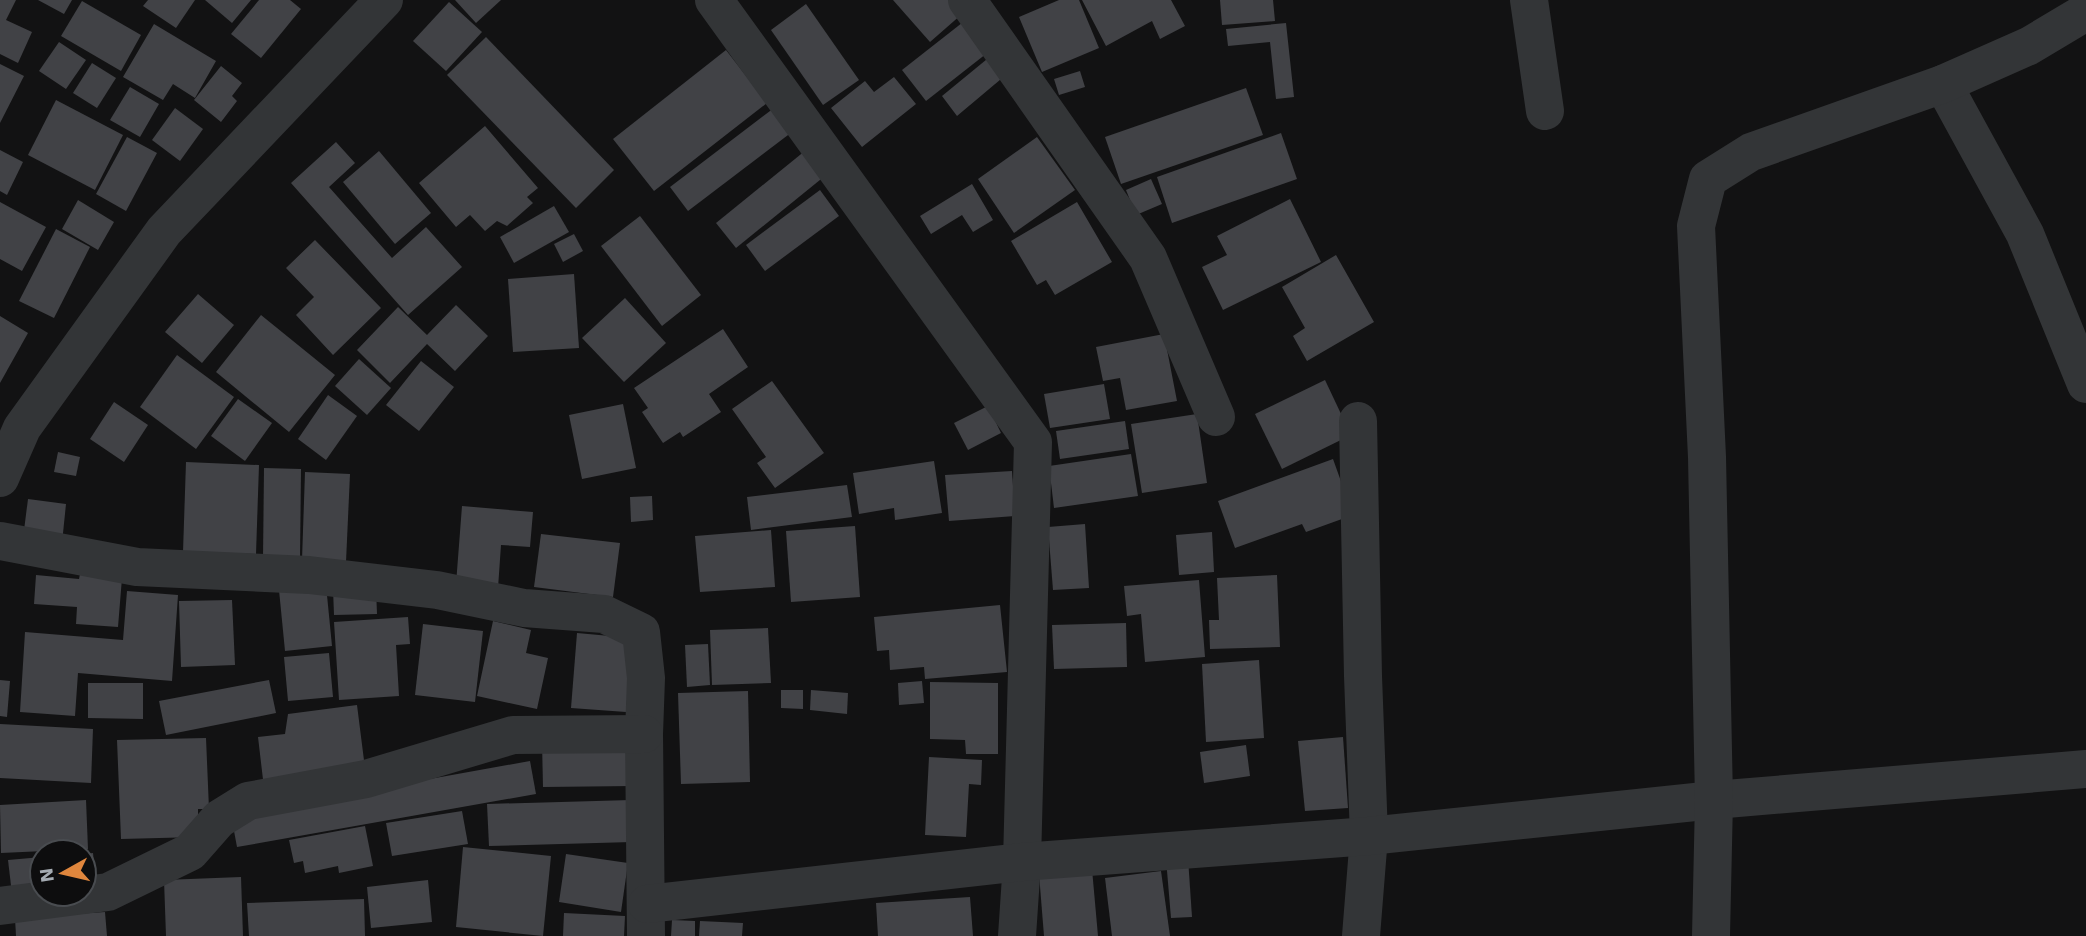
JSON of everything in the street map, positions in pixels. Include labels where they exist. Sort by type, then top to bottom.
[{"type":"street","points":[[0,478],[23,428],[164,231],[384,0]]},
{"type":"street","points":[[714,0],[1033,442],[1022,862],[1017,936]]},
{"type":"street","points":[[967,0],[1148,258],[1216,417]]},
{"type":"street","points":[[1529,0],[1545,111]]},
{"type":"street","points":[[1711,936],[1714,800],[1707,457],[1696,226],[1708,178],[1751,152],[1944,84],[2029,47],[2086,12]]},
{"type":"street","points":[[1944,84],[2025,234],[2086,384]]},
{"type":"street","points":[[1358,421],[1369,836],[1361,936]]},
{"type":"street","points":[[0,541],[137,567],[309,575],[437,590],[524,608],[604,614],[640,632],[646,678],[644,734],[647,920],[1022,862],[1369,836],[1714,800],[2086,769]]},
{"type":"street","points":[[0,906],[108,892],[190,852],[219,819],[248,801],[366,779],[513,735],[644,734]]},
{"type":"building","points":[[0,0],[16,0],[6,20],[32,32],[18,63],[0,54]]},
{"type":"building","points":[[38,0],[72,0],[64,14]]},
{"type":"building","points":[[148,0],[195,0],[176,28],[143,6]]},
{"type":"building","points":[[205,0],[251,0],[232,23]]},
{"type":"building","points":[[259,0],[290,0],[301,9],[261,58],[231,34]]},
{"type":"building","points":[[455,0],[501,0],[476,23]]},
{"type":"building","points":[[893,0],[950,0],[962,14],[930,42]]},
{"type":"building","points":[[1059,0],[1079,0],[1099,48],[1042,72],[1019,17]]},
{"type":"building","points":[[1082,0],[1171,0],[1185,26],[1160,39],[1152,21],[1106,46]]},
{"type":"building","points":[[1220,0],[1273,0],[1275,21],[1222,25]]},
{"type":"building","points":[[82,1],[141,35],[121,71],[61,36]]},
{"type":"building","points":[[449,2],[482,32],[446,71],[413,41]]},
{"type":"building","points":[[806,4],[859,80],[823,105],[771,30]]},
{"type":"building","points":[[967,19],[991,50],[926,101],[902,70]]},
{"type":"building","points":[[1286,23],[1294,97],[1276,99],[1270,42],[1228,46],[1226,29]]},
{"type":"building","points":[[154,24],[216,61],[195,98],[173,84],[163,100],[123,77]]},
{"type":"building","points":[[486,37],[614,170],[576,208],[447,75]]},
{"type":"building","points":[[59,42],[86,60],[66,89],[39,71]]},
{"type":"building","points":[[726,50],[767,103],[654,191],[613,139]]},
{"type":"building","points":[[992,55],[1007,74],[957,116],[942,96]]},
{"type":"building","points":[[92,63],[116,78],[97,108],[73,93]]},
{"type":"building","points":[[0,64],[24,76],[0,123]]},
{"type":"building","points":[[221,66],[242,83],[232,96],[237,101],[221,122],[194,100]]},
{"type":"building","points":[[1080,71],[1085,87],[1059,95],[1054,79]]},
{"type":"building","points":[[894,77],[916,104],[862,147],[831,108],[865,81],[874,92]]},
{"type":"building","points":[[130,87],[159,104],[140,137],[110,120]]},
{"type":"building","points":[[1246,88],[1263,135],[1121,184],[1105,137]]},
{"type":"building","points":[[56,100],[123,135],[95,190],[28,155]]},
{"type":"building","points":[[175,108],[203,129],[180,161],[152,140]]},
{"type":"building","points":[[774,108],[792,132],[688,211],[670,187]]},
{"type":"building","points":[[485,126],[538,188],[527,197],[533,203],[507,226],[497,221],[485,231],[470,215],[456,227],[419,183]]},
{"type":"building","points":[[1281,133],[1297,179],[1172,223],[1157,177]]},
{"type":"building","points":[[127,137],[157,153],[126,211],[96,194]]},
{"type":"building","points":[[1037,137],[1075,190],[1014,233],[978,179]]},
{"type":"building","points":[[336,142],[355,163],[329,187],[392,258],[426,227],[462,267],[408,315],[291,183]]},
{"type":"building","points":[[811,146],[831,171],[736,248],[716,223]]},
{"type":"building","points":[[0,150],[23,162],[7,195],[0,191]]},
{"type":"building","points":[[379,151],[431,213],[395,244],[343,182]]},
{"type":"building","points":[[1151,179],[1162,204],[1136,215],[1126,190]]},
{"type":"building","points":[[972,184],[993,220],[973,232],[962,215],[931,234],[920,216]]},
{"type":"building","points":[[820,190],[839,216],[765,271],[746,245]]},
{"type":"building","points":[[1290,199],[1321,262],[1223,310],[1202,267],[1227,255],[1217,236]]},
{"type":"building","points":[[78,200],[114,222],[98,250],[62,229]]},
{"type":"building","points":[[0,202],[46,227],[22,271],[0,259]]},
{"type":"building","points":[[1077,202],[1112,262],[1055,295],[1046,280],[1037,285],[1011,241]]},
{"type":"building","points":[[554,206],[569,232],[514,263],[500,237]]},
{"type":"building","points":[[640,216],[701,295],[662,326],[601,246]]},
{"type":"building","points":[[56,229],[90,247],[54,318],[19,301]]},
{"type":"building","points":[[574,234],[583,251],[563,262],[554,244]]},
{"type":"building","points":[[315,240],[381,308],[333,355],[296,315],[314,297],[286,268]]},
{"type":"building","points":[[1336,255],[1374,322],[1307,361],[1293,336],[1305,328],[1282,287]]},
{"type":"building","points":[[574,274],[579,348],[513,352],[508,279]]},
{"type":"building","points":[[198,294],[234,325],[202,363],[165,332]]},
{"type":"building","points":[[625,298],[666,343],[624,382],[582,338]]},
{"type":"building","points":[[456,305],[488,336],[455,371],[427,344],[390,383],[357,350],[398,307],[427,335]]},
{"type":"building","points":[[261,315],[335,375],[289,432],[216,372]]},
{"type":"building","points":[[0,316],[28,333],[0,383]]},
{"type":"building","points":[[723,329],[748,367],[709,394],[721,412],[683,437],[680,432],[663,443],[642,412],[648,408],[634,388]]},
{"type":"building","points":[[1164,334],[1177,401],[1126,410],[1120,378],[1103,381],[1096,347]]},
{"type":"building","points":[[177,355],[234,397],[196,449],[140,407]]},
{"type":"building","points":[[359,359],[391,388],[367,415],[335,386]]},
{"type":"building","points":[[421,361],[454,387],[419,431],[386,405]]},
{"type":"building","points":[[1325,380],[1351,435],[1282,469],[1255,414]]},
{"type":"building","points":[[772,381],[824,453],[775,488],[757,463],[766,457],[732,409]]},
{"type":"building","points":[[1104,384],[1110,419],[1050,428],[1044,394]]},
{"type":"building","points":[[328,395],[357,416],[326,460],[298,439]]},
{"type":"building","points":[[238,399],[272,423],[245,461],[211,436]]},
{"type":"building","points":[[114,402],[148,425],[124,462],[90,439]]},
{"type":"building","points":[[623,404],[636,468],[582,479],[569,415]]},
{"type":"building","points":[[988,406],[1001,433],[968,450],[954,423]]},
{"type":"building","points":[[1197,414],[1207,483],[1142,493],[1131,424]]},
{"type":"building","points":[[1125,421],[1129,449],[1060,459],[1056,431]]},
{"type":"building","points":[[58,452],[80,457],[76,476],[54,472]]},
{"type":"building","points":[[1131,454],[1138,496],[1054,508],[1049,466]]},
{"type":"building","points":[[1333,459],[1353,515],[1306,532],[1302,524],[1235,548],[1218,501]]},
{"type":"building","points":[[934,461],[942,513],[895,520],[894,508],[859,514],[853,473]]},
{"type":"building","points":[[186,462],[259,465],[256,554],[183,552]]},
{"type":"building","points":[[264,468],[301,469],[300,559],[263,559]]},
{"type":"building","points":[[1012,471],[1015,516],[949,521],[945,475]]},
{"type":"building","points":[[305,472],[350,474],[346,562],[302,560]]},
{"type":"building","points":[[847,485],[852,517],[751,530],[747,497]]},
{"type":"building","points":[[652,496],[653,520],[631,522],[630,497]]},
{"type":"building","points":[[28,499],[66,504],[62,543],[23,538]]},
{"type":"building","points":[[462,506],[533,512],[530,547],[501,545],[498,588],[456,584]]},
{"type":"building","points":[[1085,524],[1089,588],[1053,590],[1048,527]]},
{"type":"building","points":[[855,526],[860,597],[791,602],[786,531]]},
{"type":"building","points":[[771,530],[775,587],[700,592],[695,536]]},
{"type":"building","points":[[1212,532],[1214,572],[1179,575],[1176,535]]},
{"type":"building","points":[[541,534],[620,543],[613,597],[534,587]]},
{"type":"building","points":[[80,574],[122,578],[118,627],[76,624],[77,607],[34,604],[36,575],[79,579]]},
{"type":"building","points":[[1277,575],[1280,647],[1210,649],[1209,620],[1219,620],[1217,578]]},
{"type":"building","points":[[1199,580],[1205,657],[1145,662],[1141,614],[1127,616],[1124,586]]},
{"type":"building","points":[[326,585],[332,646],[285,651],[279,590]]},
{"type":"building","points":[[376,588],[377,614],[334,615],[333,589]]},
{"type":"building","points":[[127,591],[178,595],[172,681],[78,673],[75,716],[20,712],[25,632],[123,640]]},
{"type":"building","points":[[232,600],[235,665],[181,667],[179,601]]},
{"type":"building","points":[[1000,605],[1007,672],[925,679],[924,667],[890,670],[889,650],[877,651],[874,617]]},
{"type":"building","points":[[408,617],[410,644],[396,645],[399,696],[339,700],[334,622]]},
{"type":"building","points":[[493,621],[531,630],[526,653],[548,658],[537,709],[477,696]]},
{"type":"building","points":[[1126,623],[1127,667],[1054,669],[1052,625]]},
{"type":"building","points":[[423,624],[483,631],[475,702],[415,695]]},
{"type":"building","points":[[768,628],[771,683],[712,685],[710,630]]},
{"type":"building","points":[[577,633],[632,638],[626,712],[571,708]]},
{"type":"building","points":[[708,644],[710,685],[687,687],[685,645]]},
{"type":"building","points":[[329,653],[333,697],[288,701],[284,657]]},
{"type":"building","points":[[1259,660],[1264,738],[1206,742],[1202,664]]},
{"type":"building","points":[[0,680],[10,681],[7,717],[0,716]]},
{"type":"building","points":[[269,680],[276,713],[166,735],[159,701]]},
{"type":"building","points":[[922,681],[924,703],[899,705],[898,683]]},
{"type":"building","points":[[930,682],[998,683],[998,754],[966,754],[965,740],[930,739]]},
{"type":"building","points":[[88,683],[143,683],[143,719],[88,718]]},
{"type":"building","points":[[781,690],[803,690],[803,709],[781,708]]},
{"type":"building","points":[[811,690],[848,693],[847,714],[810,710]]},
{"type":"building","points":[[748,691],[750,782],[681,784],[678,693]]},
{"type":"building","points":[[357,705],[366,776],[264,788],[258,737],[285,734],[288,714]]},
{"type":"building","points":[[0,724],[93,729],[91,783],[0,778]]},
{"type":"building","points":[[1343,737],[1348,808],[1305,811],[1298,741]]},
{"type":"building","points":[[206,738],[209,809],[198,809],[198,837],[121,839],[117,740]]},
{"type":"building","points":[[634,741],[634,786],[543,787],[542,742]]},
{"type":"building","points":[[1246,745],[1250,776],[1204,783],[1200,752]]},
{"type":"building","points":[[929,757],[982,760],[981,785],[969,784],[966,837],[925,835]]},
{"type":"building","points":[[530,761],[536,794],[237,847],[231,815]]},
{"type":"building","points":[[86,800],[88,838],[28,838],[28,852],[1,853],[0,805]]},
{"type":"building","points":[[631,800],[632,842],[489,846],[487,804]]},
{"type":"building","points":[[462,811],[468,844],[392,856],[386,823]]},
{"type":"building","points":[[365,826],[373,866],[339,873],[338,866],[305,873],[303,861],[294,863],[289,840]]},
{"type":"building","points":[[463,847],[551,856],[543,936],[456,927]]},
{"type":"building","points":[[566,854],[628,863],[621,912],[559,902]]},
{"type":"building","points":[[28,858],[28,892],[12,894],[8,860]]},
{"type":"building","points":[[1188,858],[1192,917],[1171,918],[1166,859]]},
{"type":"building","points":[[1092,869],[1098,936],[1044,936],[1039,874]]},
{"type":"building","points":[[1161,871],[1170,936],[1112,936],[1105,878]]},
{"type":"building","points":[[241,877],[243,936],[166,936],[164,880]]},
{"type":"building","points":[[428,880],[432,922],[371,928],[367,887]]},
{"type":"building","points":[[970,897],[973,936],[878,936],[876,903]]},
{"type":"building","points":[[364,899],[365,936],[249,936],[247,903]]},
{"type":"building","points":[[105,912],[107,936],[16,936],[15,918]]},
{"type":"building","points":[[564,913],[625,916],[624,936],[563,936]]},
{"type":"building","points":[[672,920],[695,921],[695,936],[671,936]]},
{"type":"building","points":[[700,921],[743,923],[742,936],[699,936]]}]
